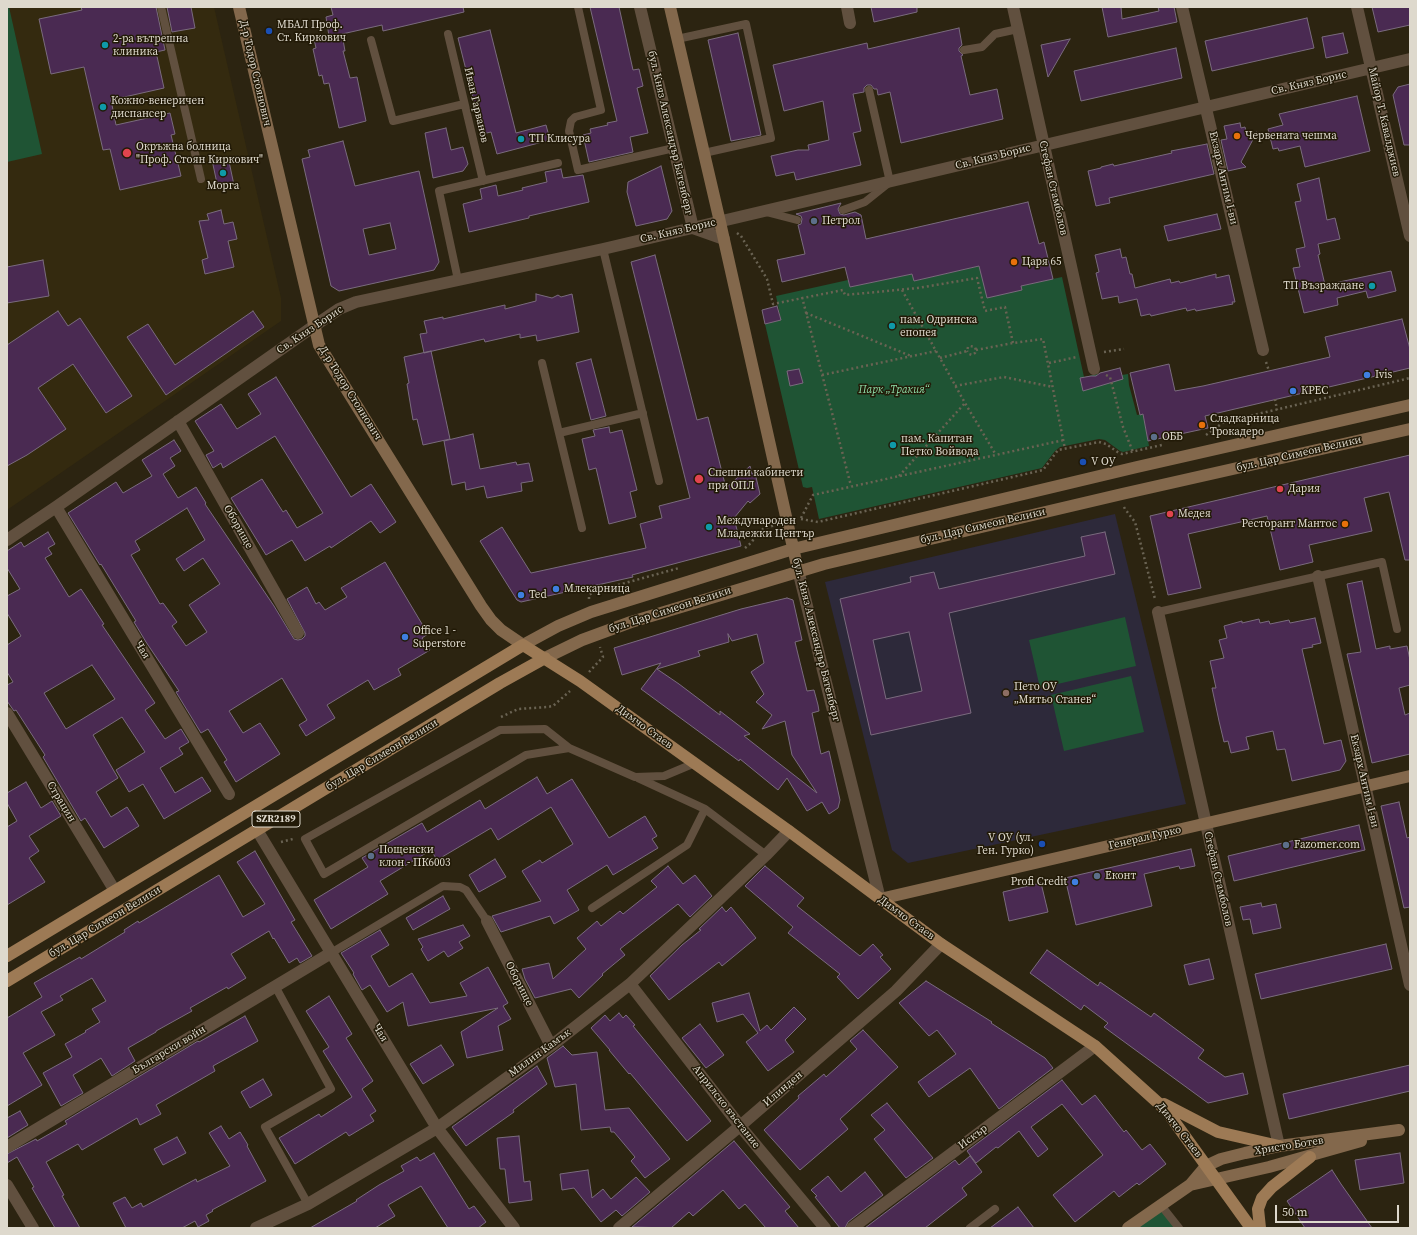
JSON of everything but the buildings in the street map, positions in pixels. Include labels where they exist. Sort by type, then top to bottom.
[{"type":"main road","name":"Димчо Стаев","points":[[523,645],[580,681],[695,763],[941,944],[1095,1046],[1166,1110],[1251,1228]]},
{"type":"main road","name":"бул. Цар Симеон Велики","points":[[7,956],[523,645]]},
{"type":"main road","name":"бул. Цар Симеон Велики","points":[[7,981],[500,683],[545,658]]},
{"type":"main road","points":[[1154,1098],[1218,1132],[1280,1146]]},
{"type":"main road","points":[[1260,1228],[1258,1209],[1262,1198],[1272,1187],[1310,1157]]},
{"type":"street","name":"Д-р Тодор Стоянович","points":[[239,7],[319,345],[481,606],[491,620],[501,630],[523,645]]},
{"type":"street","name":"бул. Княз Александър Батенберг","points":[[640,7],[693,228],[724,239]]},
{"type":"street","name":"бул. Княз Александър Батенберг","points":[[670,7],[724,239],[798,570],[880,899]]},
{"type":"street","points":[[847,7],[850,23]]},
{"type":"street","name":"Стефан Стамболов","points":[[1013,7],[1094,369]]},
{"type":"street","name":"Екзарх Антим I-ви","points":[[1182,7],[1263,350]]},
{"type":"street","name":"Майор Т. Кавалджиев","points":[[1357,7],[1410,236]]},
{"type":"street","name":"Св. Княз Борис","points":[[7,540],[314,326],[339,309],[356,302],[603,249],[1410,59]]},
{"type":"street","name":"бул. Цар Симеон Велики","points":[[523,645],[558,626],[591,612],[794,549],[1138,467],[1410,405]]},
{"type":"street","name":"Оборище","points":[[178,421],[298,633]]},
{"type":"street","name":"бул. Цар Симеон Велики","points":[[545,658],[582,640],[645,617],[798,570],[1122,494],[1410,429]]},
{"type":"street","name":"Чая","points":[[56,507],[229,794]]},
{"type":"street","name":"Екзарх Антим I-ви","points":[[1318,576],[1410,985]]},
{"type":"street","name":"Стефан Стамболов","points":[[1158,612],[1280,1146]]},
{"type":"street","name":"Страцин","points":[[7,713],[12,731],[115,891]]},
{"type":"street","name":"Генерал Гурко","points":[[880,899],[1410,776]]},
{"type":"street","name":"Чая","points":[[257,830],[438,1128],[514,1228]]},
{"type":"street","name":"Милин Камък","points":[[256,1228],[278,1223],[438,1128],[551,1046],[630,984],[766,855],[789,831]]},
{"type":"street","name":"Оборище","points":[[487,921],[551,1046]]},
{"type":"street","name":"Илинден","points":[[619,1228],[896,991],[941,944]]},
{"type":"street","name":"Български войн","points":[[7,1146],[331,953]]},
{"type":"street","name":"Априлско въстание","points":[[630,984],[740,1126],[822,1227]]},
{"type":"street","name":"Искър","points":[[852,1228],[1095,1046]]},
{"type":"street","name":"Христо Ботев","points":[[1128,1228],[1160,1204],[1190,1185],[1206,1166],[1214,1162],[1232,1156],[1280,1146],[1404,1128]]},
{"type":"street","name":"Христо Ботев","points":[[1190,1185],[1310,1157],[1404,1128]]},
{"type":"street","points":[[7,1185],[32,1228]]},
{"type":"lane","points":[[162,7],[201,179]]},
{"type":"lane","points":[[578,7],[601,110],[575,117],[571,121],[569,131],[578,170],[674,148]]},
{"type":"lane","points":[[677,39],[746,24],[771,138],[704,153]]},
{"type":"lane","points":[[964,50],[982,46],[995,34],[1018,29]]},
{"type":"lane","name":"Иван Гарванов","points":[[448,34],[483,181]]},
{"type":"lane","points":[[371,40],[393,121],[464,104]]},
{"type":"lane","points":[[843,210],[865,202],[890,182],[869,90]]},
{"type":"lane","points":[[458,280],[439,192],[558,164]]},
{"type":"lane","points":[[763,211],[796,220]]},
{"type":"lane","points":[[603,249],[659,481]]},
{"type":"lane","points":[[542,363],[582,528]]},
{"type":"lane","points":[[559,433],[643,413]]},
{"type":"lane","points":[[1158,612],[1382,562],[1397,629]]},
{"type":"lane","points":[[569,748],[526,755],[324,874],[305,840],[500,730],[545,729],[569,748],[705,809],[766,855]]},
{"type":"lane","points":[[635,777],[664,776],[695,763]]},
{"type":"lane","points":[[592,908],[688,845],[705,809]]},
{"type":"lane","points":[[331,953],[443,886],[460,887],[466,890],[487,921]]},
{"type":"lane","points":[[275,986],[331,1089],[265,1127],[308,1204]]},
{"type":"lane","points":[[1160,1204],[1178,1228]]},
{"type":"lane","points":[[970,1228],[995,1209]]},
{"type":"path","points":[[720,222],[741,236],[767,278],[773,304],[843,290],[844,295],[902,290],[977,278],[985,311],[1005,307],[1013,342]]},
{"type":"path","points":[[902,290],[955,386],[996,455]]},
{"type":"path","points":[[802,297],[851,486]]},
{"type":"path","points":[[806,313],[912,356]]},
{"type":"path","points":[[967,351],[972,355],[976,350],[1013,342],[1043,340],[1065,449]]},
{"type":"path","points":[[940,358],[967,351],[968,347],[970,346],[976,350]]},
{"type":"path","points":[[822,376],[936,351]]},
{"type":"path","points":[[1094,369],[1110,377],[1123,427],[1138,467]]},
{"type":"path","points":[[955,386],[1004,377],[1053,387]]},
{"type":"path","points":[[1200,437],[1211,433],[1224,422],[1410,378]]},
{"type":"path","points":[[1275,399],[1277,410]]},
{"type":"path","points":[[898,476],[965,403]]},
{"type":"path","points":[[801,519],[813,495],[1064,440]]},
{"type":"path","points":[[743,550],[748,546],[758,532],[763,529],[787,522],[801,519],[818,522],[1043,470],[1058,450],[1099,442],[1106,444],[1119,453],[1132,452],[1162,445]]},
{"type":"path","points":[[1122,494],[1125,510],[1135,522],[1158,612]]},
{"type":"path","points":[[591,612],[589,595],[593,592],[683,567]]},
{"type":"path","points":[[494,721],[518,709],[553,706],[603,658],[597,635]]},
{"type":"path","points":[[265,845],[297,838]]},
{"type":"shaded area","name":"Окръжна болница \"Проф. Стоян Киркович\"","points":[[7,7],[214,7],[281,298],[281,321],[7,510]]},
{"type":"shaded area","name":"Пето ОУ „Митьо Станев“","points":[[1115,514],[1186,804],[908,863],[892,850],[825,582]]},
{"type":"green space","points":[[7,7],[9,7],[42,154],[7,162]]},
{"type":"green space","name":"Парк „Тракия“","points":[[979,266],[988,297],[1022,290],[1021,286],[1062,277],[1084,377],[1097,374],[1098,379],[1128,374],[1129,385],[1137,415],[1143,414],[1149,446],[1123,452],[1105,440],[1099,439],[1060,447],[1042,468],[819,519],[812,487],[803,487],[765,324],[781,320],[776,296],[848,280],[850,287],[912,274],[914,281]]},
{"type":"green space","points":[[1125,617],[1136,666],[1040,688],[1029,640]]},
{"type":"green space","points":[[1131,676],[1144,732],[1064,751],[1051,695]]},
{"type":"green space","points":[[1160,1204],[1178,1228],[1128,1228]]},
{"type":"place","name":"МБАЛ Проф. Ст. Киркович","points":[[269,31]]},
{"type":"place","name":"2-ра вътрешна клиника","points":[[105,45]]},
{"type":"place","name":"Кожно-венеричен диспансер","points":[[103,107]]},
{"type":"place","name":"Червената чешма","points":[[1237,136]]},
{"type":"place","name":"ТП Клисура","points":[[521,139]]},
{"type":"place","name":"Окръжна болница \"Проф. Стоян Киркович\"","points":[[127,153]]},
{"type":"place","name":"Морга","points":[[223,173]]},
{"type":"place","name":"Петрол","points":[[814,221]]},
{"type":"place","name":"Царя 65","points":[[1014,262]]},
{"type":"place","name":"ТП Възраждане","points":[[1372,286]]},
{"type":"place","name":"пам. Одринска епопея","points":[[892,326]]},
{"type":"place","name":"Ivis","points":[[1367,375]]},
{"type":"place","name":"КРЕС","points":[[1293,391]]},
{"type":"place","name":"Сладкарница Трокадеро","points":[[1202,425]]},
{"type":"place","name":"ОББ","points":[[1154,437]]},
{"type":"place","name":"пам. Капитан Петко Войвода","points":[[893,445]]},
{"type":"place","name":"V ОУ","points":[[1083,462]]},
{"type":"place","name":"Спешни кабинети при ОПЛ","points":[[699,479]]},
{"type":"place","name":"Дария","points":[[1280,489]]},
{"type":"place","name":"Медея","points":[[1170,514]]},
{"type":"place","name":"Ресторант Мантос","points":[[1345,524]]},
{"type":"place","name":"Международен Младежки Център","points":[[709,527]]},
{"type":"place","name":"Млекарница","points":[[556,589]]},
{"type":"place","name":"Ted","points":[[521,595]]},
{"type":"place","name":"Office 1 - Superstore","points":[[405,637]]},
{"type":"place","name":"Пето ОУ „Митьо Станев“","points":[[1006,693]]},
{"type":"place","name":"V ОУ (ул. Ген. Гурко)","points":[[1042,844]]},
{"type":"place","name":"Fazomer.com","points":[[1286,845]]},
{"type":"place","name":"Пощенски клон - ПК6003","points":[[371,856]]},
{"type":"place","name":"Еконт","points":[[1097,876]]},
{"type":"place","name":"Profi Credit","points":[[1075,882]]}]
